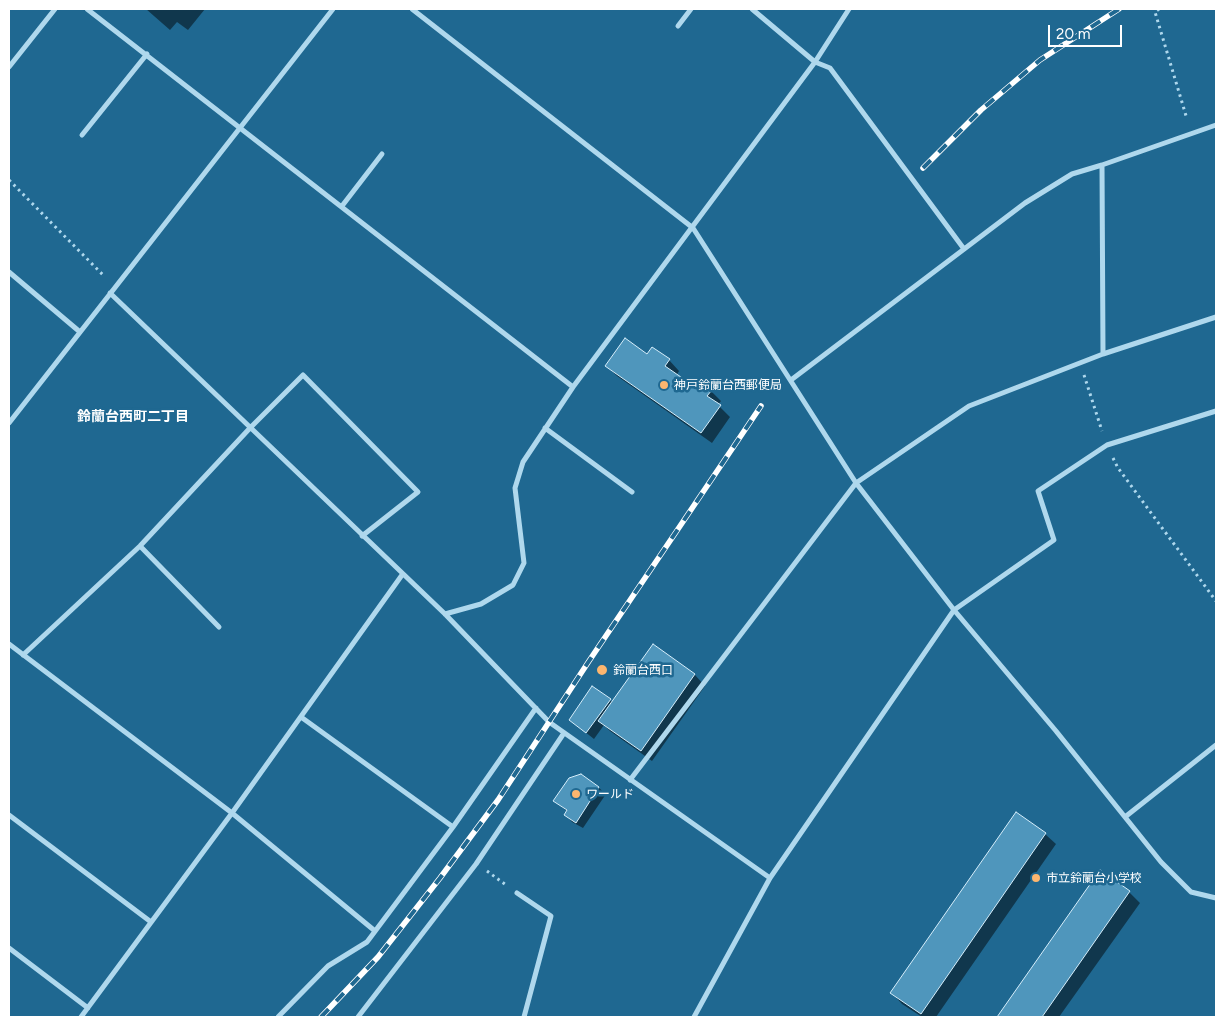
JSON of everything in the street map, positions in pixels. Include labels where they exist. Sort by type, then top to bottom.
[{"type":"street","points":[[9,67],[54,9]]},
{"type":"street","points":[[87,9],[573,387]]},
{"type":"street","points":[[9,423],[333,9]]},
{"type":"street","points":[[412,9],[693,228],[856,483],[954,610],[1056,731],[1161,862],[1191,892],[1216,898]]},
{"type":"street","points":[[678,26],[691,9]]},
{"type":"street","points":[[752,9],[815,62],[830,68],[964,249]]},
{"type":"street","points":[[445,614],[481,604],[513,585],[524,562],[516,488],[523,462],[573,387],[815,62],[849,9]]},
{"type":"street","points":[[82,135],[147,54]]},
{"type":"street","points":[[791,380],[1024,204],[1072,174],[1102,166],[1216,125]]},
{"type":"street","points":[[342,206],[382,154]]},
{"type":"street","points":[[1102,166],[1103,354]]},
{"type":"street","points":[[9,272],[80,332]]},
{"type":"street","points":[[110,293],[445,614],[536,708],[564,733],[770,878]]},
{"type":"street","points":[[630,780],[856,483],[969,406],[1103,354],[1216,317]]},
{"type":"street","points":[[23,655],[140,546],[250,428],[303,375],[418,492],[362,536]]},
{"type":"street","points":[[694,1017],[770,878],[954,610],[1054,540],[1038,491],[1107,445],[1216,411]]},
{"type":"street","points":[[545,428],[632,492]]},
{"type":"street","points":[[140,546],[219,626]]},
{"type":"street","points":[[81,1017],[232,813],[402,574]]},
{"type":"street","points":[[9,644],[232,813],[375,931]]},
{"type":"street","points":[[278,1017],[328,966],[366,942],[453,827],[536,708]]},
{"type":"street","points":[[301,717],[453,827]]},
{"type":"street","points":[[358,1017],[476,864],[564,733]]},
{"type":"street","points":[[1125,817],[1216,745]]},
{"type":"street","points":[[9,815],[152,922]]},
{"type":"street","points":[[517,893],[551,916],[524,1017]]},
{"type":"street","points":[[9,948],[88,1008]]},
{"type":"path","points":[[1159,9],[1155,12],[1192,134]]},
{"type":"path","points":[[9,180],[108,280],[110,293]]},
{"type":"path","points":[[1080,363],[1107,445],[1118,468],[1216,601]]},
{"type":"path","points":[[476,864],[517,893]]},
{"type":"building","points":[[625,338],[647,354],[652,347],[670,359],[665,366],[691,384],[695,378],[712,390],[707,396],[721,405],[701,433],[605,366]]},
{"type":"building","points":[[653,644],[695,674],[641,751],[598,721]]},
{"type":"building","points":[[592,686],[611,699],[586,733],[569,720]]},
{"type":"building","name":"ワールド","points":[[581,774],[599,787],[576,823],[564,815],[567,810],[553,801],[569,778]]},
{"type":"building","points":[[1016,812],[1046,833],[921,1014],[890,993]]},
{"type":"building","points":[[1100,870],[1130,891],[1042,1017],[997,1017]]},
{"type":"railway","points":[[923,168],[981,110],[1040,60],[1119,9]]},
{"type":"railway","points":[[321,1017],[378,957],[498,800],[761,406]]},
{"type":"place","name":"神戸鈴蘭台西郵便局","points":[[664,385]]},
{"type":"place","name":"鈴蘭台西口","points":[[602,670]]},
{"type":"place","name":"ワールド","points":[[576,794]]},
{"type":"place","name":"市立鈴蘭台小学校","points":[[1036,878]]},
{"type":"district","name":"鈴蘭台西町二丁目","points":[[133,417]]}]
